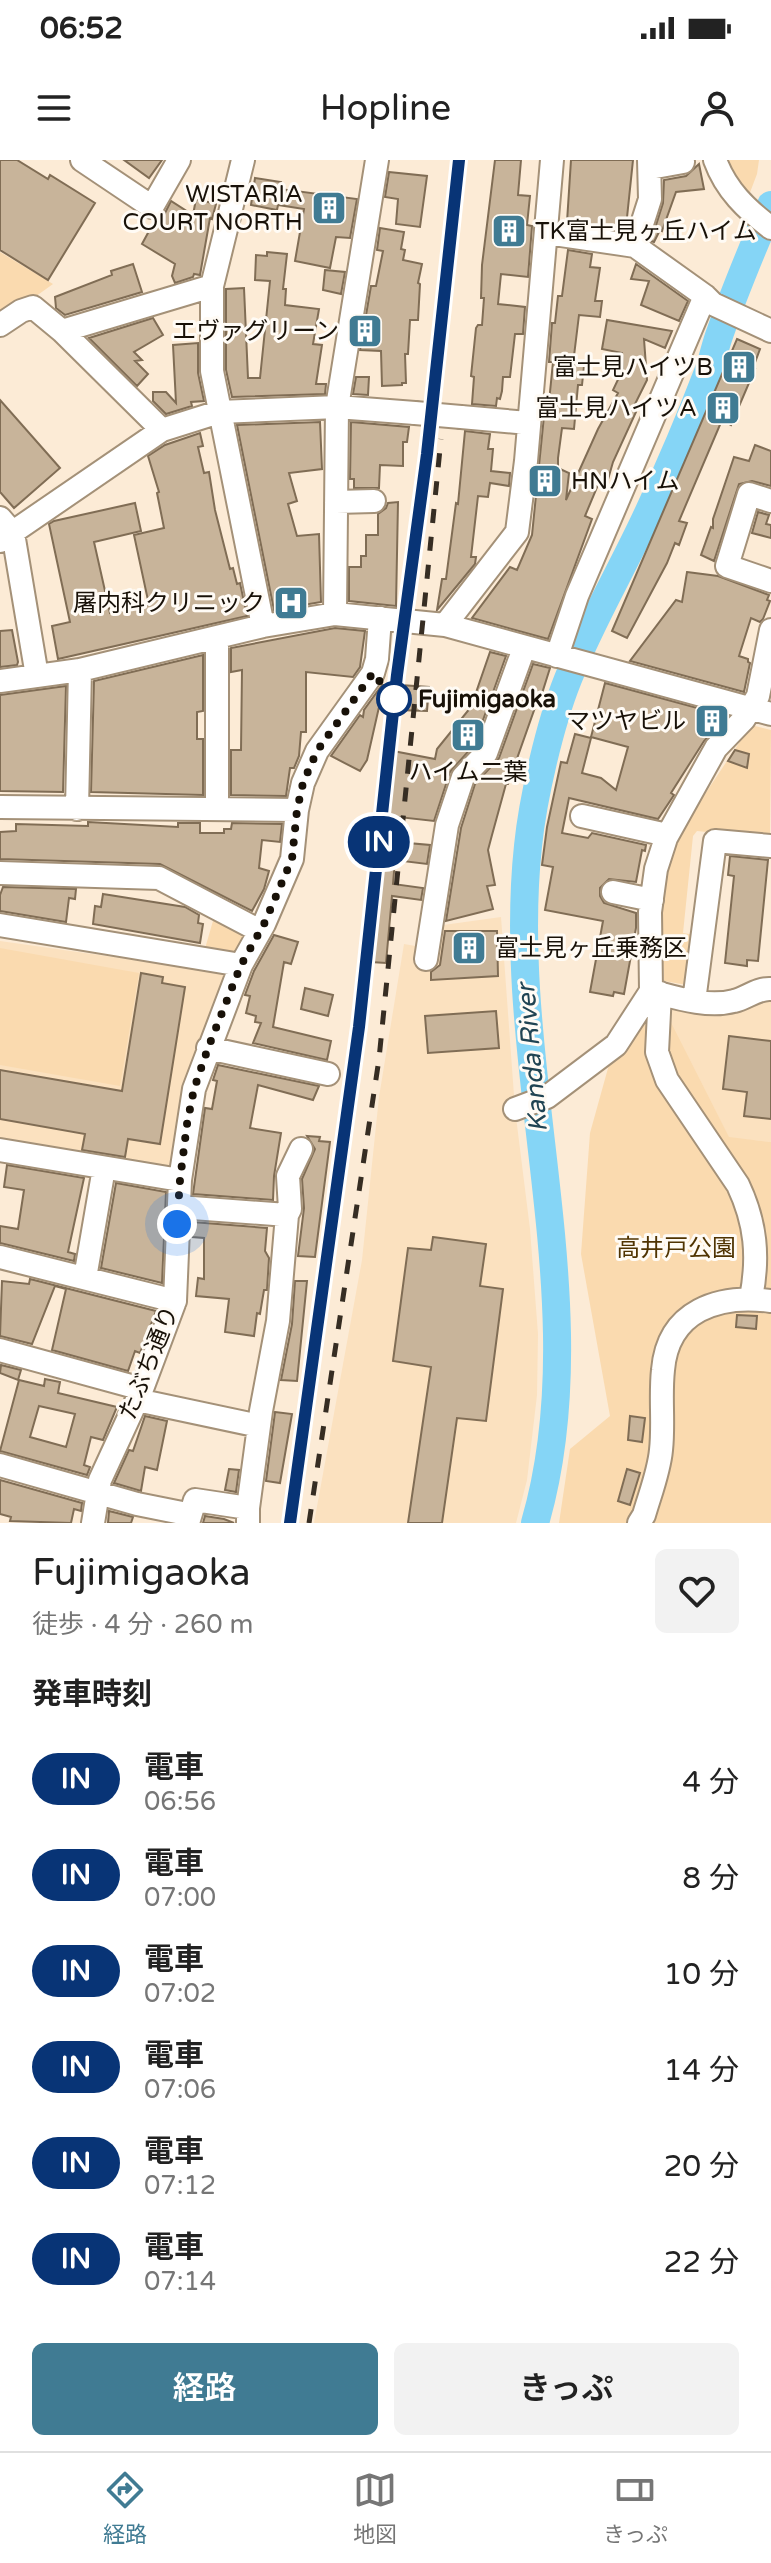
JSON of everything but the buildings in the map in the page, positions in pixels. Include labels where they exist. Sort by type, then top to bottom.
[{"type":"street","points":[[82,160],[152,207],[179,160]]},
{"type":"street","points":[[243,160],[212,286],[212,371],[263,626]]},
{"type":"street","points":[[335,614],[337,407],[377,160]]},
{"type":"street","points":[[445,625],[517,532],[552,160]]},
{"type":"street","points":[[715,160],[723,182],[752,214],[771,228]]},
{"type":"street","points":[[635,246],[650,199],[650,164],[683,162]]},
{"type":"street","points":[[547,233],[635,246],[709,300],[771,331]]},
{"type":"street","points":[[62,331],[212,286]]},
{"type":"street","points":[[568,660],[577,596],[709,300]]},
{"type":"street","points":[[0,325],[33,307],[62,331],[162,430]]},
{"type":"street","points":[[37,676],[4,531],[162,430],[219,412],[337,407],[528,423]]},
{"type":"street","points":[[771,501],[749,494],[727,566],[771,581]]},
{"type":"street","points":[[336,502],[374,501]]},
{"type":"street","points":[[0,681],[80,670],[263,626],[335,614],[445,625],[761,711]]},
{"type":"street","name":"たぶち通り","points":[[93,1523],[100,1480],[139,1394],[175,1301],[175,1241],[180,1180],[194,1089],[241,965],[292,859],[303,783],[317,751],[373,673],[380,618]]},
{"type":"street","points":[[761,711],[758,696],[771,630]]},
{"type":"street","points":[[217,638],[217,809]]},
{"type":"street","points":[[426,959],[447,825],[463,777],[486,753],[524,648]]},
{"type":"street","points":[[77,809],[80,670]]},
{"type":"street","points":[[639,1523],[644,1515],[661,1451],[663,1367],[675,1333],[701,1308],[737,1298],[761,1300],[757,1250],[750,1215],[738,1185],[667,1080],[657,1052],[652,900],[656,869],[667,835],[716,748],[761,711]]},
{"type":"street","points":[[0,807],[297,810]]},
{"type":"street","points":[[582,816],[667,835]]},
{"type":"street","points":[[694,1001],[715,841],[771,846]]},
{"type":"street","points":[[0,873],[159,878],[260,931]]},
{"type":"street","points":[[613,892],[652,900]]},
{"type":"street","points":[[0,925],[241,965]]},
{"type":"street","points":[[655,992],[694,1001],[725,1003],[771,989]]},
{"type":"street","points":[[525,1106],[616,1045],[655,992]]},
{"type":"street","points":[[208,1048],[328,1074]]},
{"type":"street","points":[[0,1465],[185,1518],[195,1500],[246,1517],[278,1321],[290,1209],[288,1176],[301,1149]]},
{"type":"street","points":[[0,1153],[180,1180]]},
{"type":"street","points":[[85,1278],[104,1168]]},
{"type":"street","points":[[179,1207],[287,1215]]},
{"type":"street","points":[[0,1257],[175,1301]]},
{"type":"street","points":[[0,1350],[139,1394],[259,1426]]},
{"type":"shaded area","points":[[501,917],[515,1109],[530,1229],[538,1334],[537,1395],[527,1480],[516,1523],[314,1523],[362,1260],[379,1097],[404,944],[421,947],[436,926]]},
{"type":"shaded area","points":[[0,941],[233,974],[172,1173],[0,1146]]},
{"type":"shaded area","points":[[771,997],[771,1142],[729,1138],[671,1022],[670,1003]]},
{"type":"green space","points":[[720,160],[759,160],[746,203]]},
{"type":"green space","points":[[0,252],[53,284],[0,322]]},
{"type":"green space","points":[[751,725],[771,730],[770,835],[764,838],[697,831],[693,836],[683,933],[695,935],[687,985],[664,981],[660,899],[673,842]]},
{"type":"green space","points":[[215,914],[249,932],[241,957],[204,952]]},
{"type":"green space","points":[[0,948],[139,973],[120,1086],[0,1065]]},
{"type":"green space","name":"高井戸公園","points":[[650,1003],[670,1003],[671,1022],[729,1137],[771,1142],[771,1523],[559,1523],[570,1449],[610,1416],[581,1254],[590,1133],[610,1061]]},
{"type":"waterway","name":"Kanda River","points":[[535,1523],[552,1441],[557,1357],[554,1272],[528,1015],[524,930],[528,846],[534,806],[543,761],[568,679],[680,442],[771,205]]},
{"type":"railway","points":[[290,1523],[359,1027],[388,750],[427,454],[459,160]]},
{"type":"railway","points":[[309,1523],[379,1059],[441,439]]},
{"type":"train","name":"IN","points":[[290,1523],[359,1027],[397,675],[414,566],[459,160]]},
{"type":"place","name":"WISTARIA COURT NORTH","points":[[329,208]]},
{"type":"place","name":"TK富士見ヶ丘ハイム","points":[[509,231]]},
{"type":"place","name":"エヴァグリーン","points":[[365,331]]},
{"type":"place","name":"富士見ハイツB","points":[[739,367]]},
{"type":"place","name":"富士見ハイツA","points":[[723,408]]},
{"type":"place","name":"HNハイム","points":[[545,481]]},
{"type":"place","name":"屠内科クリニック","points":[[291,603]]},
{"type":"place","name":"Fujimigaoka","points":[[394,699]]},
{"type":"place","name":"マツヤビル","points":[[712,721]]},
{"type":"place","name":"ハイム二葉","points":[[468,735]]},
{"type":"place","name":"富士見ヶ丘乗務区","points":[[469,948]]},
{"type":"route","points":[[177,1224],[187,1124],[194,1089],[241,965],[280,891],[292,859],[303,783],[317,751],[373,673],[394,699]]}]
